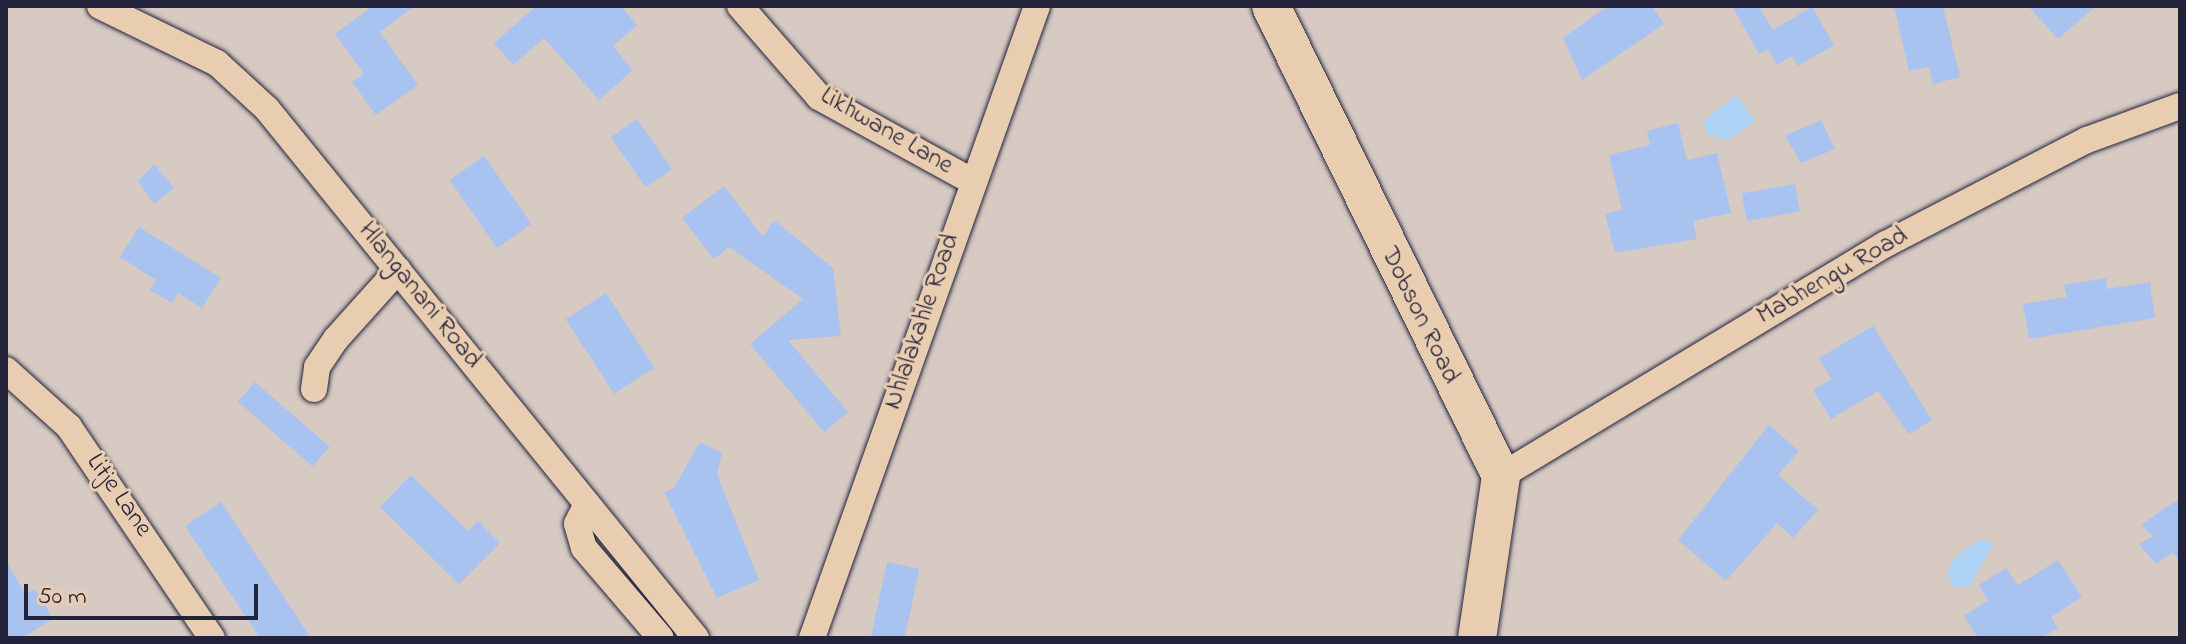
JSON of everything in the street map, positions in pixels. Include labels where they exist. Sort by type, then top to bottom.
[{"type":"street","name":"Hlanganani Road","points":[[100,6],[217,63],[267,109],[696,638]]},
{"type":"street","name":"Likhwane Lane","points":[[740,6],[819,97],[972,181]]},
{"type":"street","name":"Nhlalakahle Road","points":[[812,638],[972,181],[1037,6]]},
{"type":"street","name":"Dobson Road","points":[[1271,6],[1501,476]]},
{"type":"street","name":"Mabhengu Road","points":[[1501,476],[1886,244],[2087,140],[2180,106]]},
{"type":"street","points":[[314,389],[317,367],[336,339],[398,270]]},
{"type":"street","name":"Litje Lane","points":[[6,370],[69,427],[212,638]]},
{"type":"street","points":[[1477,638],[1501,476]]},
{"type":"street","points":[[587,504],[577,524],[584,548],[661,638]]},
{"type":"water","points":[[1736,95],[1755,121],[1728,140],[1708,135],[1703,122]]},
{"type":"water","points":[[1978,540],[1994,543],[1970,586],[1955,588],[1947,574],[1954,559]]},
{"type":"building","points":[[373,6],[415,6],[380,32],[418,85],[376,115],[352,82],[364,74],[335,34]]},
{"type":"building","points":[[536,6],[621,6],[637,25],[613,46],[633,70],[599,100],[544,38],[513,65],[494,43]]},
{"type":"building","points":[[1608,6],[1652,6],[1664,24],[1582,80],[1563,38]]},
{"type":"building","points":[[1732,6],[1759,6],[1773,30],[1812,7],[1834,45],[1798,66],[1792,56],[1777,65],[1768,49],[1759,54]]},
{"type":"building","points":[[1894,6],[1943,6],[1960,77],[1933,84],[1929,67],[1909,71]]},
{"type":"building","points":[[2028,6],[2096,6],[2058,39]]},
{"type":"building","points":[[637,119],[672,169],[646,187],[611,137]]},
{"type":"building","points":[[1821,120],[1835,149],[1801,163],[1785,136]]},
{"type":"building","points":[[1678,123],[1687,160],[1717,153],[1731,213],[1693,221],[1697,239],[1615,253],[1605,214],[1622,210],[1609,155],[1650,145],[1647,131]]},
{"type":"building","points":[[484,156],[532,224],[497,248],[450,180]]},
{"type":"building","points":[[154,164],[174,188],[154,204],[138,181]]},
{"type":"building","points":[[1795,184],[1800,212],[1747,221],[1742,193]]},
{"type":"building","points":[[724,186],[763,237],[774,220],[833,268],[841,336],[788,340],[848,412],[824,432],[750,344],[803,299],[729,247],[714,259],[682,218]]},
{"type":"building","points":[[139,227],[221,278],[202,308],[178,293],[172,303],[150,290],[156,280],[120,257]]},
{"type":"building","points":[[2106,278],[2107,289],[2150,282],[2155,318],[2029,339],[2023,304],[2067,297],[2064,285]]},
{"type":"building","points":[[606,293],[654,368],[614,394],[566,319]]},
{"type":"building","points":[[1873,326],[1932,420],[1909,434],[1878,391],[1831,419],[1813,390],[1831,379],[1819,358]]},
{"type":"building","points":[[255,382],[330,447],[313,467],[238,402]]},
{"type":"building","points":[[1769,425],[1799,451],[1778,475],[1818,510],[1793,538],[1777,523],[1726,581],[1678,540]]},
{"type":"building","points":[[700,442],[722,453],[717,474],[759,580],[717,598],[664,492],[674,488]]},
{"type":"building","points":[[411,475],[468,531],[478,521],[500,543],[459,584],[380,507]]},
{"type":"building","points":[[2180,498],[2180,561],[2172,553],[2156,564],[2139,544],[2153,536],[2141,525]]},
{"type":"building","points":[[221,502],[311,638],[260,638],[185,526]]},
{"type":"building","points":[[2058,560],[2082,597],[2051,617],[2058,628],[2041,638],[1978,638],[1964,616],[1988,600],[1979,585],[2006,568],[2018,585]]},
{"type":"building","points":[[6,561],[25,594],[35,589],[53,619],[22,638],[6,638]]},
{"type":"building","points":[[887,562],[919,569],[905,638],[871,638]]}]
